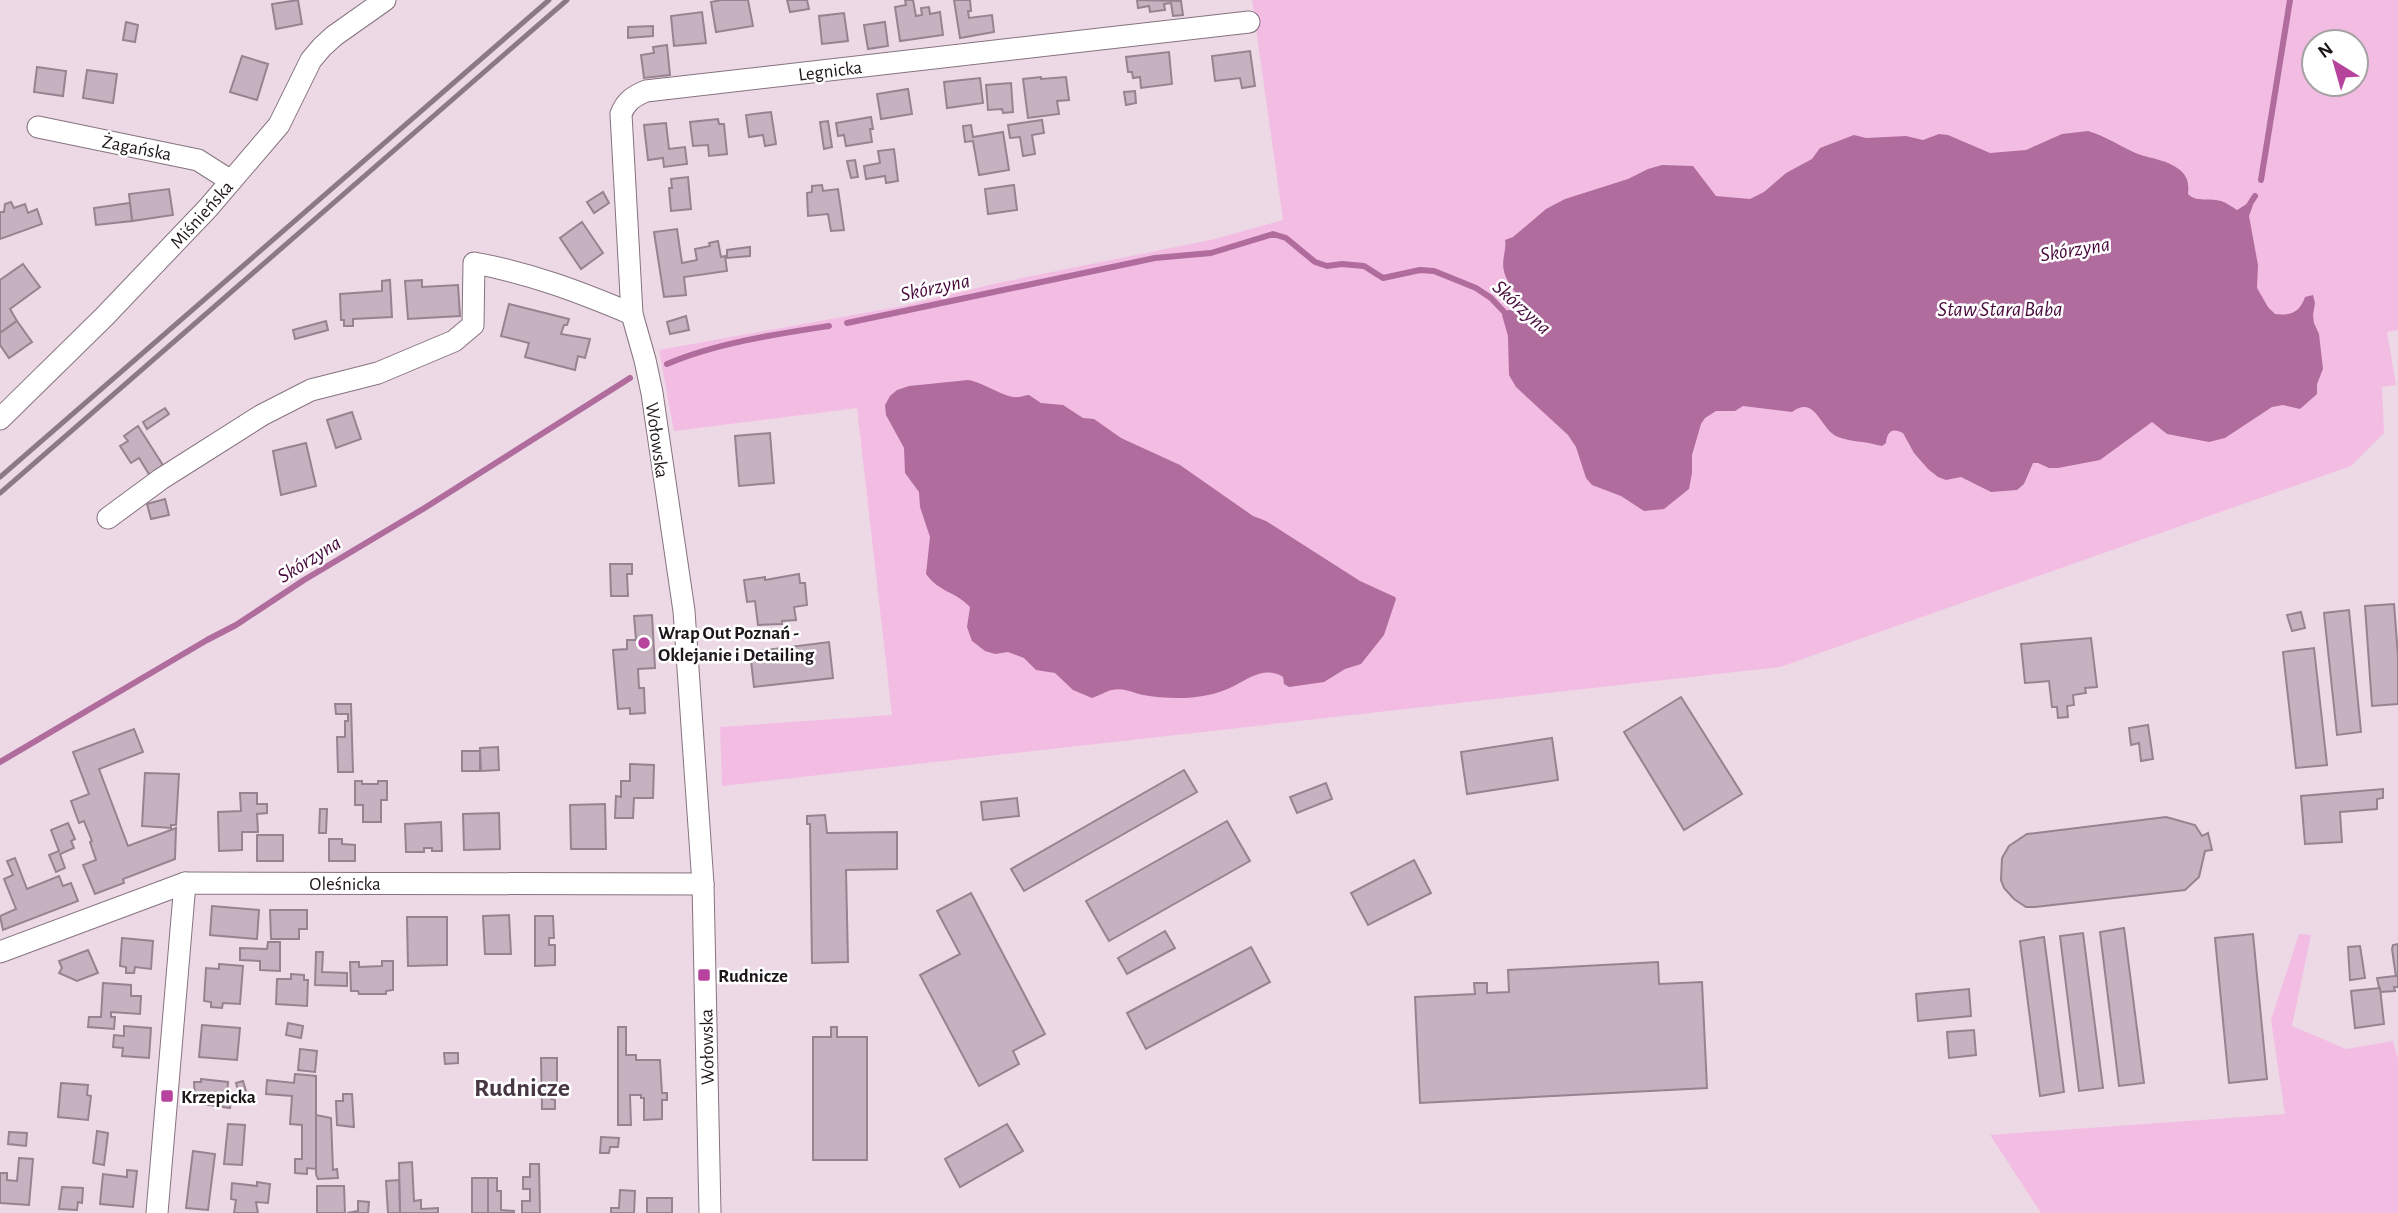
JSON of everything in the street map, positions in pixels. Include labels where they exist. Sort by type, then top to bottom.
[{"type":"street","name":"Miśnieńska","points":[[0,419],[104,317],[208,208],[279,125],[311,60],[322,47],[385,0]]},
{"type":"street","name":"Legnicka","points":[[632,314],[621,114],[624,105],[634,96],[646,92],[1249,22]]},
{"type":"street","name":"Żagańska","points":[[38,127],[198,160],[231,181]]},
{"type":"street","points":[[108,518],[160,479],[261,415],[311,390],[378,373],[454,341],[473,325],[474,263],[504,268],[557,283],[632,314]]},
{"type":"street","name":"Wołowska","points":[[632,314],[652,393],[684,611],[703,884],[710,1213]]},
{"type":"street","points":[[157,1213],[185,883]]},
{"type":"street","name":"Oleśnicka","points":[[0,952],[185,883],[703,884]]},
{"type":"shaded area","points":[[1252,0],[2398,0],[2398,330],[2387,332],[2396,385],[2382,387],[2384,433],[2351,466],[1780,667],[722,786],[720,727],[892,715],[857,408],[674,431],[659,350],[903,306],[998,283],[1215,239],[1283,220]]},
{"type":"shaded area","points":[[2299,934],[2311,935],[2292,1026],[2346,1049],[2393,1041],[2398,1059],[2398,1213],[2041,1213],[1990,1135],[2285,1114],[2271,1020]]},
{"type":"water","name":"Staw Stara Baba","points":[[2088,131],[2138,154],[2175,167],[2186,178],[2188,194],[2191,197],[2221,201],[2237,210],[2250,202],[2253,205],[2249,216],[2258,265],[2257,288],[2268,307],[2275,314],[2286,314],[2298,309],[2305,297],[2313,295],[2315,303],[2313,315],[2319,334],[2323,369],[2317,384],[2317,394],[2300,409],[2283,405],[2272,407],[2225,438],[2209,442],[2167,434],[2152,422],[2100,460],[2058,468],[2033,463],[2024,484],[2017,490],[1991,492],[1961,477],[1946,480],[1938,477],[1914,453],[1903,433],[1899,431],[1891,432],[1882,446],[1838,437],[1807,407],[1792,412],[1743,406],[1735,411],[1716,411],[1705,418],[1692,455],[1689,489],[1664,509],[1644,511],[1621,496],[1592,485],[1586,478],[1576,447],[1568,435],[1516,387],[1509,375],[1508,336],[1502,315],[1508,310],[1515,310],[1519,300],[1504,270],[1505,240],[1513,237],[1546,209],[1565,199],[1662,165],[1693,166],[1716,196],[1750,199],[1764,192],[1786,173],[1812,159],[1820,148],[1854,135],[1866,138],[1906,136],[1923,140],[1939,134],[1948,135],[1990,153],[2026,150],[2062,134]]},
{"type":"water","points":[[968,380],[1013,397],[1029,395],[1041,403],[1063,405],[1083,418],[1094,419],[1121,438],[1180,465],[1253,516],[1266,521],[1360,581],[1395,597],[1384,635],[1361,664],[1345,669],[1324,682],[1289,687],[1284,684],[1283,677],[1264,673],[1224,691],[1189,698],[1154,697],[1120,689],[1092,698],[1073,690],[1055,673],[1036,670],[1024,658],[1008,652],[995,654],[985,651],[972,641],[967,627],[970,607],[937,585],[926,574],[930,537],[920,507],[919,492],[905,473],[904,448],[886,415],[885,405],[897,390],[909,386]]},
{"type":"building","points":[[298,0],[302,24],[276,29],[272,4]]},
{"type":"building","points":[[748,0],[753,26],[716,32],[711,2]]},
{"type":"building","points":[[787,0],[807,0],[809,9],[790,12]]},
{"type":"building","points":[[905,0],[913,0],[916,16],[922,15],[921,8],[929,7],[930,14],[940,12],[943,35],[900,41],[895,7],[906,5]]},
{"type":"building","points":[[954,0],[970,0],[969,18],[992,15],[994,32],[960,38]]},
{"type":"building","points":[[1137,0],[1181,1],[1183,15],[1173,16],[1171,3],[1164,4],[1165,10],[1150,12],[1149,6],[1138,8]]},
{"type":"building","points":[[702,12],[706,43],[674,46],[671,16]]},
{"type":"building","points":[[844,13],[848,41],[822,44],[819,16]]},
{"type":"building","points":[[126,22],[138,25],[135,42],[123,40]]},
{"type":"building","points":[[885,22],[888,46],[868,49],[864,25]]},
{"type":"building","points":[[653,26],[653,36],[628,38],[628,27]]},
{"type":"building","points":[[667,45],[670,75],[644,78],[641,55],[654,53],[653,47]]},
{"type":"building","points":[[1250,51],[1255,86],[1242,88],[1240,78],[1215,81],[1212,56]]},
{"type":"building","points":[[1169,52],[1172,84],[1141,88],[1140,77],[1133,78],[1132,72],[1128,72],[1126,57]]},
{"type":"building","points":[[242,56],[268,64],[257,100],[230,92]]},
{"type":"building","points":[[37,67],[66,71],[63,96],[34,92]]},
{"type":"building","points":[[87,70],[117,74],[113,103],[83,98]]},
{"type":"building","points":[[1066,77],[1069,100],[1057,101],[1059,114],[1028,118],[1023,79]]},
{"type":"building","points":[[980,78],[983,103],[947,108],[944,82]]},
{"type":"building","points":[[1011,83],[1013,112],[1003,113],[1002,109],[988,110],[986,85]]},
{"type":"building","points":[[908,89],[912,114],[881,119],[877,94]]},
{"type":"building","points":[[1135,91],[1136,103],[1126,105],[1124,92]]},
{"type":"building","points":[[771,112],[776,144],[765,146],[763,135],[749,137],[746,115]]},
{"type":"building","points":[[871,117],[872,142],[846,146],[844,135],[838,136],[836,123]]},
{"type":"building","points":[[718,119],[719,124],[724,124],[727,154],[709,156],[708,145],[693,146],[690,122]]},
{"type":"building","points":[[1042,120],[1044,133],[1032,135],[1035,154],[1023,156],[1020,137],[1010,138],[1008,125]]},
{"type":"building","points":[[828,121],[832,147],[824,149],[820,122]]},
{"type":"building","points":[[666,123],[669,149],[685,147],[687,164],[664,167],[663,158],[648,160],[644,125]]},
{"type":"building","points":[[971,125],[973,137],[1003,132],[1009,170],[979,175],[973,141],[965,142],[963,126]]},
{"type":"building","points":[[894,149],[898,181],[886,183],[885,176],[866,179],[864,166],[880,163],[878,151]]},
{"type":"building","points":[[855,160],[858,177],[851,178],[847,161]]},
{"type":"building","points":[[688,177],[691,209],[671,211],[671,179]]},
{"type":"building","points":[[822,185],[823,191],[838,189],[844,230],[831,231],[828,214],[808,216],[807,193],[812,192],[812,186]]},
{"type":"building","points":[[1014,185],[1017,210],[988,214],[985,189]]},
{"type":"building","points":[[169,189],[173,215],[132,221],[129,194]]},
{"type":"building","points":[[603,192],[609,203],[594,213],[587,202]]},
{"type":"building","points":[[11,202],[14,208],[25,204],[28,213],[37,209],[42,224],[0,239],[0,212],[4,212],[5,204]]},
{"type":"building","points":[[130,203],[132,221],[96,225],[94,208]]},
{"type":"building","points":[[582,222],[603,253],[581,269],[560,238]]},
{"type":"building","points":[[677,229],[682,263],[697,260],[695,249],[718,241],[721,257],[725,256],[727,271],[684,277],[686,295],[664,297],[654,232]]},
{"type":"building","points":[[750,247],[750,256],[727,258],[727,250]]},
{"type":"building","points":[[23,264],[40,287],[10,309],[17,321],[0,333],[0,280]]},
{"type":"building","points":[[390,280],[392,317],[353,319],[353,326],[344,326],[344,320],[341,320],[340,294],[382,291],[382,281]]},
{"type":"building","points":[[422,280],[422,287],[458,285],[460,316],[408,319],[405,281]]},
{"type":"building","points":[[509,304],[569,319],[561,334],[590,339],[585,358],[578,356],[575,370],[525,357],[529,343],[501,336]]},
{"type":"building","points":[[686,316],[689,330],[670,334],[667,322]]},
{"type":"building","points":[[17,321],[32,342],[9,358],[0,345],[0,333]]},
{"type":"building","points":[[326,321],[328,330],[295,339],[293,330]]},
{"type":"building","points":[[165,408],[169,414],[147,429],[143,422]]},
{"type":"building","points":[[352,412],[361,439],[336,448],[327,420]]},
{"type":"building","points":[[138,426],[166,470],[152,479],[139,458],[131,463],[120,446],[128,441],[124,436]]},
{"type":"building","points":[[770,433],[774,483],[739,486],[735,436]]},
{"type":"building","points":[[306,443],[316,486],[281,495],[273,451]]},
{"type":"building","points":[[165,499],[169,515],[151,519],[147,504]]},
{"type":"building","points":[[610,564],[632,564],[632,574],[627,574],[628,596],[611,596]]},
{"type":"building","points":[[799,574],[800,583],[805,583],[807,605],[794,607],[796,620],[782,621],[782,624],[758,625],[755,601],[747,602],[744,580],[765,577],[765,580]]},
{"type":"building","points":[[2394,604],[2398,704],[2372,706],[2365,606]]},
{"type":"building","points":[[2349,610],[2361,732],[2337,735],[2324,613]]},
{"type":"building","points":[[2301,612],[2305,628],[2292,631],[2287,615]]},
{"type":"building","points":[[652,615],[655,668],[638,669],[639,688],[644,688],[645,713],[630,714],[630,708],[618,709],[613,650],[627,649],[627,640],[636,640],[634,616]]},
{"type":"building","points":[[2091,638],[2097,687],[2085,688],[2086,693],[2073,695],[2074,705],[2067,706],[2068,717],[2058,718],[2057,707],[2052,707],[2049,681],[2025,683],[2021,644]]},
{"type":"building","points":[[829,642],[833,678],[754,687],[750,652]]},
{"type":"building","points":[[2314,648],[2327,765],[2296,768],[2283,652]]},
{"type":"building","points":[[1681,697],[1742,794],[1684,830],[1624,732]]},
{"type":"building","points":[[335,704],[351,704],[353,772],[338,772],[337,737],[345,737],[348,714],[336,714]]},
{"type":"building","points":[[2148,725],[2153,759],[2141,761],[2139,743],[2131,745],[2129,728]]},
{"type":"building","points":[[134,729],[143,752],[99,769],[128,846],[176,828],[175,859],[123,879],[124,883],[95,894],[83,865],[96,860],[90,842],[92,841],[84,821],[79,823],[71,801],[89,794],[73,752]]},
{"type":"building","points":[[1552,738],[1558,780],[1467,794],[1461,752]]},
{"type":"building","points":[[498,747],[499,770],[481,771],[480,748]]},
{"type":"building","points":[[462,751],[480,751],[480,771],[462,771]]},
{"type":"building","points":[[630,764],[654,765],[653,798],[634,798],[633,818],[615,818],[616,796],[621,797],[621,781],[630,781]]},
{"type":"building","points":[[1184,770],[1197,792],[1024,891],[1011,869]]},
{"type":"building","points":[[145,773],[179,774],[176,825],[171,825],[171,828],[142,826]]},
{"type":"building","points":[[355,781],[378,784],[378,781],[387,781],[387,800],[381,800],[381,822],[363,822],[363,805],[355,805]]},
{"type":"building","points":[[1326,783],[1332,799],[1297,813],[1290,797]]},
{"type":"building","points":[[2383,789],[2383,798],[2377,799],[2377,809],[2340,812],[2342,842],[2305,844],[2301,796]]},
{"type":"building","points":[[240,793],[257,793],[257,804],[267,804],[267,813],[257,814],[258,832],[242,832],[242,850],[219,851],[218,812],[241,811]]},
{"type":"building","points":[[1017,798],[1019,816],[983,820],[981,802]]},
{"type":"building","points":[[605,804],[606,849],[571,849],[570,805]]},
{"type":"building","points":[[320,809],[327,809],[326,833],[319,833]]},
{"type":"building","points":[[499,813],[500,849],[464,850],[463,814]]},
{"type":"building","points":[[825,815],[827,833],[897,832],[897,869],[846,870],[848,962],[812,963],[810,824],[807,824],[807,816]]},
{"type":"building","points":[[2166,817],[2195,825],[2202,836],[2208,833],[2212,850],[2205,851],[2199,877],[2185,890],[2026,907],[2004,888],[2001,880],[2002,858],[2009,846],[2027,834]]},
{"type":"building","points":[[1227,821],[1250,861],[1109,941],[1086,901]]},
{"type":"building","points":[[441,822],[442,851],[424,848],[424,852],[406,852],[405,824]]},
{"type":"building","points":[[68,823],[75,839],[71,841],[74,848],[60,854],[65,868],[56,872],[49,855],[59,851],[51,830]]},
{"type":"building","points":[[257,835],[283,835],[283,861],[257,861]]},
{"type":"building","points":[[329,839],[342,839],[342,844],[355,845],[355,861],[329,861]]},
{"type":"building","points":[[15,858],[27,889],[59,876],[63,886],[71,883],[78,901],[3,930],[0,916],[16,909],[4,879],[13,875],[7,861]]},
{"type":"building","points":[[1414,860],[1431,893],[1368,925],[1351,893]]},
{"type":"building","points":[[971,893],[1045,1034],[1013,1051],[1019,1064],[979,1086],[920,975],[960,954],[937,911]]},
{"type":"building","points":[[212,906],[259,910],[257,939],[210,935]]},
{"type":"building","points":[[270,910],[307,910],[307,929],[299,929],[299,939],[271,939]]},
{"type":"building","points":[[509,915],[511,954],[485,954],[483,916]]},
{"type":"building","points":[[535,916],[553,916],[554,938],[549,938],[549,945],[555,945],[555,965],[535,966]]},
{"type":"building","points":[[407,917],[447,917],[447,965],[408,966]]},
{"type":"building","points":[[2124,928],[2144,1083],[2119,1086],[2100,932]]},
{"type":"building","points":[[1165,931],[1175,948],[1127,974],[1118,958]]},
{"type":"building","points":[[2083,933],[2103,1088],[2079,1091],[2060,936]]},
{"type":"building","points":[[2253,934],[2267,1079],[2229,1083],[2215,938]]},
{"type":"building","points":[[2044,937],[2064,1092],[2040,1096],[2020,941]]},
{"type":"building","points":[[122,938],[153,941],[151,969],[135,967],[134,973],[126,973],[126,967],[120,966]]},
{"type":"building","points":[[268,942],[280,942],[280,971],[260,970],[260,961],[240,960],[240,948],[267,949]]},
{"type":"building","points":[[2398,944],[2396,977],[2392,949],[2393,945]]},
{"type":"building","points":[[2360,946],[2365,978],[2350,980],[2348,947]]},
{"type":"building","points":[[1251,947],[1270,982],[1146,1049],[1127,1013]]},
{"type":"building","points":[[88,950],[98,973],[77,981],[59,973],[62,968],[59,961]]},
{"type":"building","points":[[316,952],[323,952],[322,972],[347,973],[347,986],[315,985]]},
{"type":"building","points":[[382,961],[393,961],[393,990],[386,991],[386,994],[359,994],[358,991],[351,991],[350,962],[359,962],[359,967],[382,966]]},
{"type":"building","points":[[1658,962],[1659,984],[1702,982],[1707,1088],[1420,1103],[1415,997],[1475,994],[1474,983],[1487,983],[1487,993],[1509,992],[1508,970]]},
{"type":"building","points":[[219,964],[243,966],[240,1004],[223,1003],[222,1008],[211,1007],[211,1002],[204,1001],[206,968],[219,969]]},
{"type":"building","points":[[291,974],[304,975],[304,980],[308,980],[307,1006],[276,1004],[277,979],[291,979]]},
{"type":"building","points":[[2398,976],[2398,987],[2394,987],[2395,991],[2380,992],[2377,978]]},
{"type":"building","points":[[103,983],[131,985],[131,996],[141,996],[140,1014],[111,1012],[111,1017],[115,1017],[114,1029],[88,1027],[89,1017],[101,1017]]},
{"type":"building","points":[[2380,988],[2384,1024],[2355,1028],[2351,991]]},
{"type":"building","points":[[1969,989],[1971,1016],[1918,1021],[1916,994]]},
{"type":"building","points":[[288,1023],[303,1026],[301,1038],[286,1035]]},
{"type":"building","points":[[202,1025],[240,1028],[237,1060],[199,1057]]},
{"type":"building","points":[[124,1026],[151,1028],[149,1058],[122,1056],[123,1048],[113,1047],[114,1035],[124,1036]]},
{"type":"building","points":[[618,1027],[626,1027],[626,1055],[636,1055],[636,1060],[660,1060],[662,1093],[667,1093],[667,1100],[662,1100],[662,1119],[644,1120],[644,1098],[641,1098],[641,1095],[630,1095],[631,1125],[618,1125]]},
{"type":"building","points":[[831,1027],[837,1027],[837,1037],[867,1037],[867,1160],[813,1160],[813,1037],[831,1037]]},
{"type":"building","points":[[1974,1030],[1976,1055],[1949,1058],[1947,1032]]},
{"type":"building","points":[[300,1049],[317,1051],[315,1072],[298,1070]]},
{"type":"building","points":[[444,1053],[458,1053],[458,1063],[445,1064]]},
{"type":"building","points":[[541,1058],[557,1058],[557,1084],[561,1084],[561,1092],[551,1092],[555,1109],[542,1109]]},
{"type":"building","points":[[295,1074],[316,1076],[316,1169],[307,1168],[307,1174],[295,1173],[295,1159],[302,1159],[302,1125],[290,1124],[292,1096],[266,1094],[267,1080],[294,1083]]},
{"type":"building","points":[[201,1079],[228,1082],[230,1108],[195,1103],[194,1082],[201,1082]]},
{"type":"building","points":[[243,1081],[248,1098],[241,1100],[236,1083]]},
{"type":"building","points":[[61,1083],[88,1085],[87,1095],[91,1096],[88,1120],[58,1117]]},
{"type":"building","points":[[343,1094],[352,1094],[354,1127],[337,1125],[336,1101],[343,1101]]},
{"type":"building","points":[[316,1115],[331,1118],[333,1170],[337,1169],[338,1178],[318,1179],[316,1174]]},
{"type":"building","points":[[228,1124],[245,1125],[242,1165],[224,1164]]},
{"type":"building","points":[[1007,1124],[1023,1151],[960,1187],[945,1159]]},
{"type":"building","points":[[97,1131],[108,1133],[104,1165],[93,1163]]},
{"type":"building","points":[[9,1132],[27,1133],[26,1146],[8,1144]]},
{"type":"building","points":[[601,1137],[619,1138],[618,1147],[610,1147],[609,1153],[600,1153]]},
{"type":"building","points":[[193,1151],[215,1154],[208,1210],[186,1208]]},
{"type":"building","points":[[19,1158],[33,1159],[29,1205],[0,1203],[0,1173],[7,1173],[7,1180],[17,1181]]},
{"type":"building","points":[[412,1162],[414,1201],[421,1200],[421,1209],[438,1208],[438,1213],[400,1213],[399,1163]]},
{"type":"building","points":[[530,1164],[539,1164],[540,1213],[522,1213],[522,1201],[530,1201],[530,1189],[523,1189],[523,1177],[530,1177]]},
{"type":"building","points":[[127,1170],[137,1171],[133,1207],[100,1204],[103,1174],[127,1177]]},
{"type":"building","points":[[472,1178],[488,1178],[488,1213],[472,1213]]},
{"type":"building","points":[[488,1178],[497,1178],[497,1191],[501,1191],[501,1210],[514,1213],[488,1213]]},
{"type":"building","points":[[399,1180],[400,1213],[388,1213],[386,1181]]},
{"type":"building","points":[[257,1182],[270,1184],[268,1203],[256,1202],[258,1213],[234,1213],[236,1200],[231,1199],[232,1183],[257,1186]]},
{"type":"building","points":[[317,1186],[344,1186],[345,1213],[317,1213]]},
{"type":"building","points":[[62,1187],[83,1188],[82,1203],[78,1202],[77,1210],[59,1209]]},
{"type":"building","points":[[620,1190],[635,1191],[634,1213],[611,1213],[611,1208],[619,1208]]},
{"type":"building","points":[[647,1198],[672,1198],[672,1213],[647,1213]]},
{"type":"building","points":[[358,1201],[369,1202],[368,1213],[347,1213],[358,1211]]},
{"type":"waterway","name":"Skórzyna","points":[[2261,180],[2290,0]]},
{"type":"waterway","name":"Skórzyna","points":[[2246,210],[2255,196]]},
{"type":"waterway","name":"Skórzyna","points":[[847,323],[1155,258],[1211,253],[1273,234],[1286,238],[1315,262],[1327,266],[1364,266],[1383,278],[1420,270],[1434,271],[1476,288],[1491,298],[1509,317]]},
{"type":"waterway","name":"Skórzyna","points":[[667,364],[726,345],[829,326]]},
{"type":"waterway","name":"Skórzyna","points":[[0,762],[236,625],[630,378]]},
{"type":"railway","points":[[0,477],[549,0]]},
{"type":"railway","points":[[0,493],[567,0]]},
{"type":"place","name":"Wrap Out Poznań - Oklejanie i Detailing","points":[[644,643]]},
{"type":"place","name":"Rudnicze","points":[[704,975]]},
{"type":"place","name":"Krzepicka","points":[[167,1096]]},
{"type":"district","name":"Rudnicze","points":[[522,1087]]}]
